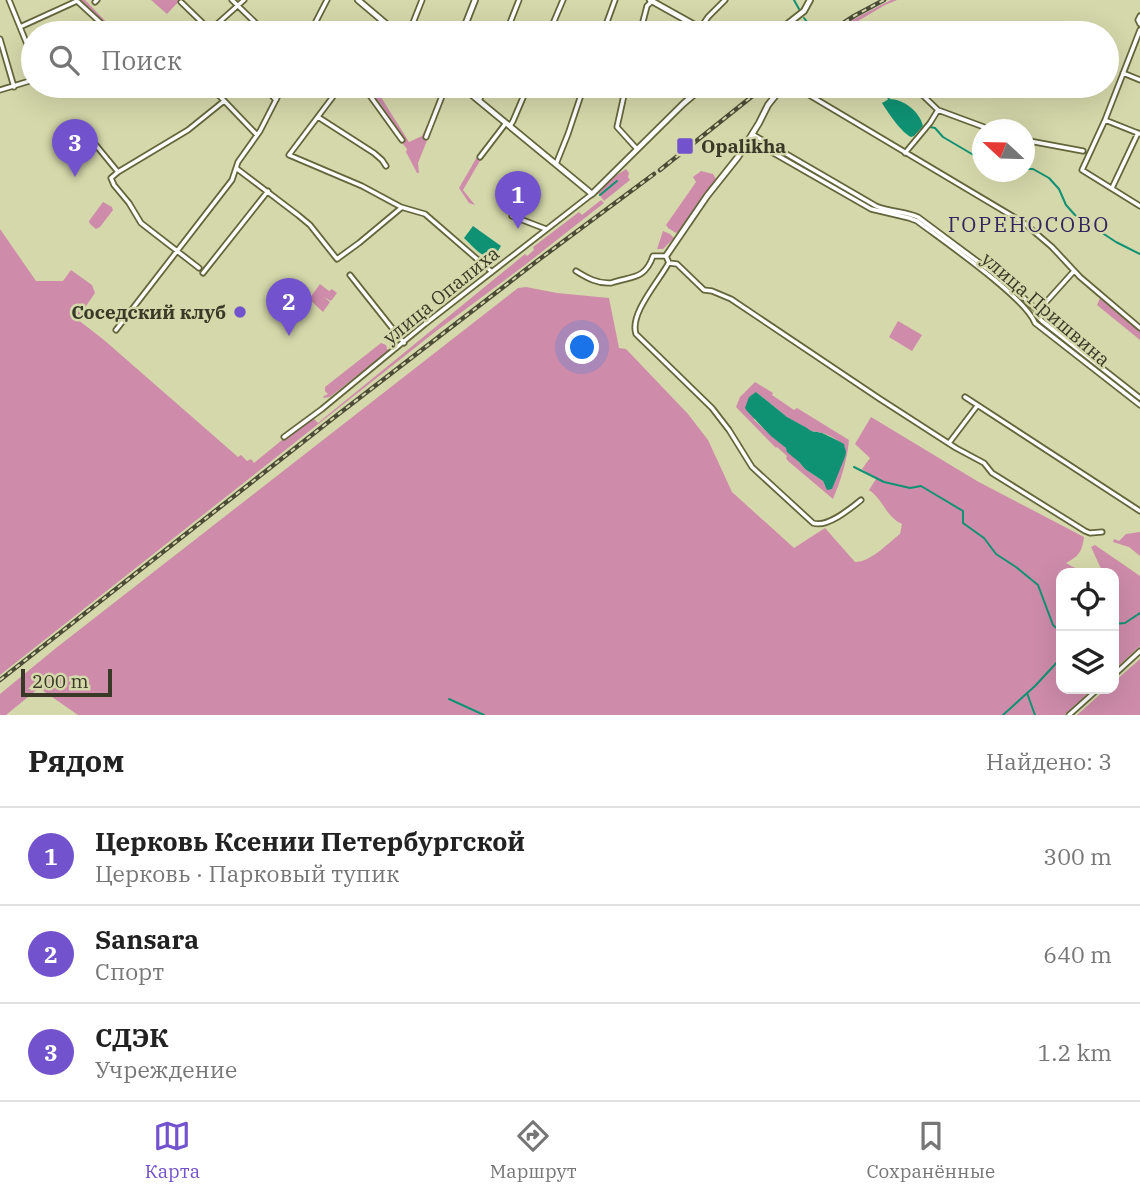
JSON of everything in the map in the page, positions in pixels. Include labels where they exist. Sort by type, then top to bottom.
[{"type":"street","points":[[9,0],[20,27]]},
{"type":"street","points":[[232,0],[254,21]]},
{"type":"street","points":[[221,21],[244,0]]},
{"type":"street","points":[[316,21],[327,0]]},
{"type":"street","points":[[358,0],[383,21]]},
{"type":"street","points":[[414,21],[422,0]]},
{"type":"street","points":[[466,21],[475,0]]},
{"type":"street","points":[[511,21],[519,0]]},
{"type":"street","points":[[555,21],[563,0]]},
{"type":"street","points":[[607,21],[615,0]]},
{"type":"street","points":[[643,21],[647,6],[652,0],[683,21]]},
{"type":"street","points":[[705,21],[725,0]]},
{"type":"street","points":[[33,21],[77,1],[98,21]]},
{"type":"street","points":[[791,21],[811,1]]},
{"type":"street","points":[[181,2],[199,21]]},
{"type":"street","points":[[1140,16],[1140,24]]},
{"type":"street","points":[[1119,83],[1140,30]]},
{"type":"street","points":[[0,39],[14,87]]},
{"type":"street","points":[[1123,73],[1140,80]]},
{"type":"street","points":[[0,90],[21,84]]},
{"type":"street","points":[[221,98],[257,135]]},
{"type":"street","points":[[332,98],[289,155],[362,186],[401,207],[425,214],[492,272]]},
{"type":"street","points":[[372,98],[402,140]]},
{"type":"street","points":[[426,137],[441,98]]},
{"type":"street","points":[[476,98],[592,194]]},
{"type":"street","points":[[480,157],[513,121],[523,98]]},
{"type":"street","points":[[556,164],[580,98]]},
{"type":"street","points":[[623,98],[617,127],[637,149]]},
{"type":"street","name":"улица Опалиха","points":[[284,437],[592,194],[690,98]]},
{"type":"street","points":[[774,98],[738,157],[708,195],[667,259],[646,297],[634,328],[636,334],[712,408],[752,467],[813,523],[819,525],[837,517],[861,500]]},
{"type":"street","points":[[814,98],[1024,223],[1052,247],[1080,277],[1140,328]]},
{"type":"street","points":[[924,98],[938,110],[972,123]]},
{"type":"street","points":[[1113,98],[1082,170],[1140,206]]},
{"type":"street","points":[[116,330],[232,180],[241,157],[257,135],[276,100]]},
{"type":"street","points":[[200,268],[146,227],[111,179],[118,172],[188,130],[224,101]]},
{"type":"street","points":[[905,153],[938,110]]},
{"type":"street","points":[[317,117],[374,153],[386,166]]},
{"type":"street","points":[[1105,120],[1139,133],[1112,188]]},
{"type":"street","points":[[86,133],[118,172]]},
{"type":"street","points":[[752,134],[876,206],[918,217],[1012,287],[1038,311]]},
{"type":"street","name":"улица Пришвина","points":[[749,139],[871,209],[916,221],[992,278],[1030,313],[1035,323],[1140,405]]},
{"type":"street","points":[[1035,142],[1083,150]]},
{"type":"street","points":[[236,168],[310,225],[337,259],[401,207]]},
{"type":"street","points":[[204,273],[268,191]]},
{"type":"street","points":[[512,216],[546,229]]},
{"type":"street","points":[[576,271],[590,280],[611,283],[641,275],[653,256],[667,259],[677,264],[704,290],[731,299],[949,443],[984,463],[992,473],[1085,531],[1102,532]]},
{"type":"street","points":[[1074,271],[1038,311],[1038,317],[1140,398]]},
{"type":"street","points":[[350,275],[404,343]]},
{"type":"street","points":[[965,397],[1140,511]]},
{"type":"street","points":[[949,443],[978,405]]},
{"type":"street","points":[[1119,670],[1140,651]]},
{"type":"street","points":[[1069,715],[1092,694]]},
{"type":"shaded area","points":[[79,0],[85,0],[105,21],[99,21]]},
{"type":"shaded area","points":[[151,0],[180,0],[167,14]]},
{"type":"shaded area","points":[[891,0],[897,0],[858,21],[850,21]]},
{"type":"shaded area","points":[[376,98],[382,98],[409,142],[422,136],[429,121],[434,123],[418,163],[419,173],[417,173],[407,149],[398,138]]},
{"type":"shaded area","points":[[889,99],[906,104],[919,116],[923,126],[914,136],[911,137],[903,131],[888,112],[882,103]]},
{"type":"shaded area","points":[[477,157],[481,159],[463,190],[475,205],[469,203],[459,188]]},
{"type":"shaded area","points":[[626,169],[630,180],[604,201],[598,193]]},
{"type":"shaded area","points":[[701,171],[713,174],[716,179],[676,233],[666,225],[696,182],[693,177]]},
{"type":"shaded area","points":[[601,200],[604,203],[435,332],[0,675],[0,229],[36,281],[63,281],[71,270],[92,285],[95,293],[77,319],[238,457],[241,455],[254,463],[313,418],[318,423],[525,254],[527,256],[534,250],[533,247],[579,212],[582,215]]},
{"type":"shaded area","points":[[103,202],[113,210],[96,229],[89,221]]},
{"type":"shaded area","points":[[473,226],[501,246],[495,256],[482,254],[464,238]]},
{"type":"shaded area","points":[[663,231],[674,238],[663,249],[657,249]]},
{"type":"shaded area","points":[[320,284],[337,293],[331,301],[324,297],[330,302],[323,312],[309,299]]},
{"type":"shaded area","points":[[518,288],[609,298],[619,348],[626,349],[688,414],[708,440],[732,492],[794,548],[825,528],[855,562],[873,556],[900,534],[902,524],[892,517],[869,490],[876,479],[862,469],[870,458],[855,444],[871,417],[977,481],[1084,537],[1079,553],[1066,563],[1076,568],[1056,568],[1056,694],[1087,694],[1064,715],[78,715],[39,688],[6,715],[0,715],[0,694]]},
{"type":"shaded area","points":[[1100,298],[1140,330],[1140,340],[1097,305]]},
{"type":"shaded area","points":[[898,321],[922,335],[912,351],[889,337]]},
{"type":"shaded area","points":[[381,343],[386,345],[388,351],[330,397],[323,398],[328,394],[325,387]]},
{"type":"shaded area","points":[[755,382],[794,410],[797,408],[849,440],[843,470],[833,499],[788,461],[787,456],[736,407],[740,397]],"holes":[[[756,392],[811,432],[833,437],[845,447],[845,457],[825,486],[823,481],[805,469],[754,420]]]},
{"type":"shaded area","points":[[756,392],[787,417],[810,431],[822,433],[844,444],[845,457],[832,489],[827,490],[823,481],[805,469],[747,411],[745,408],[749,397]]},
{"type":"shaded area","points":[[1140,532],[1140,556],[1129,547],[1113,542],[1114,539],[1119,541],[1126,534]]},
{"type":"shaded area","points":[[1095,545],[1140,576],[1140,646],[1119,665],[1119,568],[1101,568],[1091,547]]},
{"type":"shaded area","points":[[1140,659],[1140,715],[1077,715],[1100,694],[1119,694],[1119,678]]},
{"type":"waterway","points":[[794,0],[799,9]]},
{"type":"waterway","points":[[930,127],[972,154]]},
{"type":"waterway","points":[[1035,170],[1049,178],[1059,189],[1066,205],[1075,215],[1140,254]]},
{"type":"waterway","points":[[600,195],[617,181]]},
{"type":"waterway","points":[[854,467],[884,482],[910,488],[921,486],[963,511],[963,523],[984,538],[996,554],[1038,585],[1053,625],[1060,631]]},
{"type":"waterway","points":[[1119,624],[1125,623],[1140,613]]},
{"type":"waterway","points":[[1003,715],[1056,663]]},
{"type":"waterway","points":[[1027,693],[1035,715]]},
{"type":"waterway","points":[[449,699],[484,715]]},
{"type":"railway","points":[[846,21],[884,0]]},
{"type":"railway","points":[[660,170],[750,98]]},
{"type":"railway","points":[[0,680],[336,416],[654,174]]},
{"type":"place","name":"Opalikha","points":[[685,146]]},
{"type":"place","name":"СДЭК","points":[[75,177]]},
{"type":"place","name":"Церковь Ксении Петербургской","points":[[518,229]]},
{"type":"place","name":"Соседский клуб","points":[[240,312]]},
{"type":"place","name":"Sansara","points":[[289,336]]},
{"type":"district","name":"ГОРЕНОСОВО","points":[[1029,225]]}]
